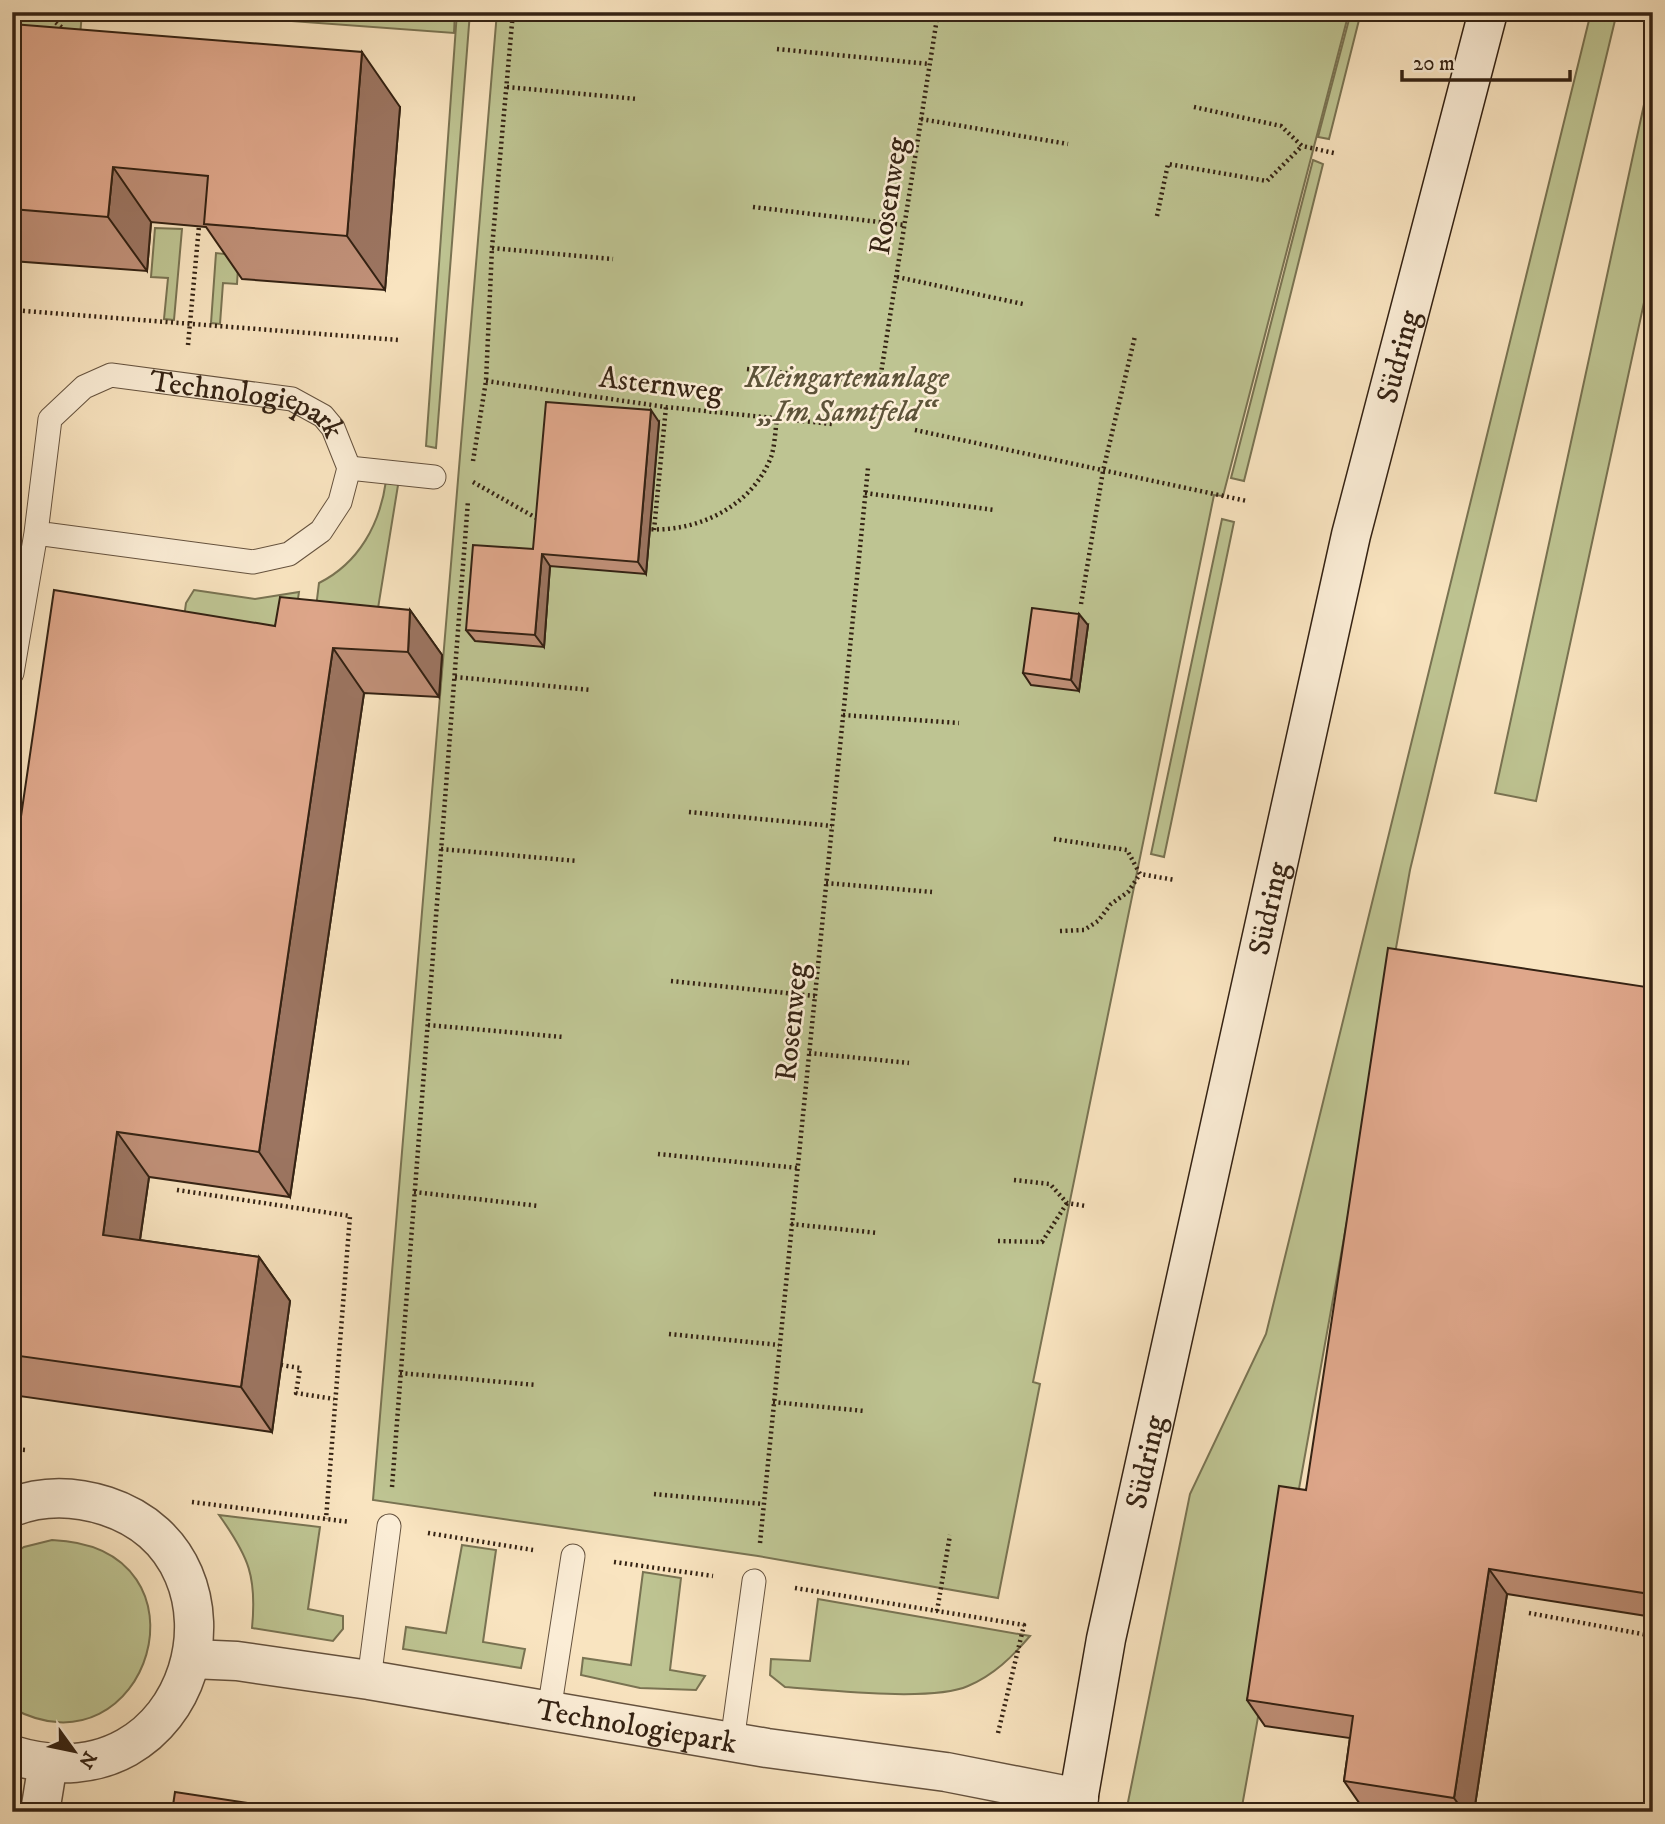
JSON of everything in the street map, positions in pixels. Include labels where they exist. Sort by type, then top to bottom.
[{"type":"main road","name":"Südring","points":[[1077,1805],[1109,1626],[1348,548],[1488,12]]},
{"type":"main road","points":[[12,1507],[50,1498],[85,1499],[119,1510],[149,1530],[173,1556],[188,1588],[195,1623],[192,1659],[181,1690],[162,1719],[136,1742],[105,1757],[72,1764],[30,1759],[40,1812]]},
{"type":"main road","name":"Technologiepark","points":[[192,1659],[237,1661],[369,1680],[732,1742],[986,1779],[1077,1805]]},
{"type":"lane","name":"Technologiepark","points":[[12,673],[36,533],[50,419],[84,387],[111,375],[292,399],[323,416],[333,428],[349,468],[340,502],[321,531],[289,554],[253,562],[36,533]]},
{"type":"lane","points":[[349,468],[434,477]]},
{"type":"lane","points":[[369,1680],[389,1527]]},
{"type":"lane","points":[[549,1711],[573,1556]]},
{"type":"lane","points":[[732,1742],[754,1581]]},
{"type":"path","points":[[12,22],[19,12]]},
{"type":"path","points":[[43,12],[71,34]]},
{"type":"path","points":[[472,467],[486,381],[492,248],[513,12]]},
{"type":"path","name":"Rosenweg","points":[[747,369],[879,385],[938,12]]},
{"type":"path","points":[[777,49],[929,64]]},
{"type":"path","points":[[507,87],[637,99]]},
{"type":"path","points":[[1194,107],[1281,126],[1302,146],[1334,153]]},
{"type":"path","points":[[921,119],[1068,144]]},
{"type":"path","points":[[1157,216],[1168,164],[1267,181],[1302,146]]},
{"type":"path","points":[[753,207],[904,225]]},
{"type":"path","points":[[184,385],[199,226]]},
{"type":"path","points":[[492,248],[613,259]]},
{"type":"path","points":[[897,277],[1023,304]]},
{"type":"path","points":[[12,310],[399,340]]},
{"type":"path","points":[[1081,604],[1103,471],[1135,336]]},
{"type":"path","name":"Asternweg","points":[[486,381],[666,407],[832,424]]},
{"type":"path","points":[[654,530],[666,407]]},
{"type":"path","points":[[641,528],[667,531],[716,518],[748,492],[771,457],[777,419]]},
{"type":"path","points":[[915,430],[1247,501]]},
{"type":"path","name":"Rosenweg","points":[[754,1581],[868,468]]},
{"type":"path","points":[[389,1527],[470,480],[540,520]]},
{"type":"path","points":[[865,493],[995,510]]},
{"type":"path","points":[[460,609],[468,609]]},
{"type":"path","points":[[455,677],[591,690]]},
{"type":"path","points":[[843,715],[959,723]]},
{"type":"path","points":[[689,812],[832,827]]},
{"type":"path","points":[[1054,839],[1127,850],[1140,874]]},
{"type":"path","points":[[441,849],[577,861]]},
{"type":"path","points":[[1140,874],[1175,880]]},
{"type":"path","points":[[1060,931],[1084,930],[1098,921],[1111,904],[1128,892],[1140,874]]},
{"type":"path","points":[[826,883],[932,892]]},
{"type":"path","points":[[671,981],[815,996]]},
{"type":"path","points":[[428,1025],[563,1037]]},
{"type":"path","points":[[809,1053],[909,1063]]},
{"type":"path","points":[[658,1154],[797,1168]]},
{"type":"path","points":[[1014,1180],[1050,1184],[1068,1203],[1086,1206]]},
{"type":"path","points":[[177,1190],[350,1216],[334,1399],[327,1519]]},
{"type":"path","points":[[414,1192],[540,1206]]},
{"type":"path","points":[[998,1241],[1042,1242],[1068,1203]]},
{"type":"path","points":[[791,1224],[878,1233]]},
{"type":"path","points":[[669,1334],[779,1345]]},
{"type":"path","points":[[281,1365],[300,1368],[296,1393],[334,1399]]},
{"type":"path","points":[[400,1373],[536,1385]]},
{"type":"path","points":[[773,1402],[864,1411]]},
{"type":"path","points":[[12,1449],[27,1450]]},
{"type":"path","points":[[654,1494],[763,1504]]},
{"type":"path","points":[[178,1500],[389,1527],[754,1581],[1024,1625],[986,1779]]},
{"type":"path","points":[[937,1611],[950,1535]]},
{"type":"path","points":[[1529,1613],[1653,1636]]},
{"type":"green space","points":[[12,12],[82,12],[77,73],[12,80]]},
{"type":"green space","points":[[170,12],[455,12],[454,33]]},
{"type":"green space","points":[[457,12],[470,12],[436,448],[426,446]]},
{"type":"green space","name":"Kleingartenanlage „Im Samtfeld“","points":[[497,12],[1349,12],[1223,496],[1214,495],[1033,1382],[1040,1384],[998,1598],[758,1556],[373,1500]]},
{"type":"green space","points":[[1351,12],[1361,12],[1329,139],[1318,137]]},
{"type":"green space","points":[[1591,12],[1617,12],[1410,870],[1241,1812],[1126,1812],[1190,1494],[1266,1334]]},
{"type":"green space","points":[[1653,63],[1653,261],[1536,801],[1495,793]]},
{"type":"green space","points":[[1313,160],[1323,164],[1244,481],[1231,478]]},
{"type":"green space","points":[[155,228],[182,229],[174,320],[164,319],[168,278],[151,277]]},
{"type":"green space","points":[[226,235],[240,236],[237,284],[223,283],[220,324],[211,323],[216,253],[224,254]]},
{"type":"green space","points":[[399,479],[367,676],[314,624],[319,583],[346,565],[356,553],[373,527],[386,481]]},
{"type":"green space","points":[[1222,519],[1234,522],[1164,857],[1151,854]]},
{"type":"green space","points":[[194,590],[255,599],[299,592],[292,640],[180,646],[186,603]]},
{"type":"green space","points":[[219,1515],[320,1527],[308,1609],[343,1616],[343,1629],[333,1641],[252,1628],[253,1595],[249,1568],[238,1543]]},
{"type":"green space","points":[[52,1540],[105,1552],[136,1580],[150,1616],[146,1654],[129,1689],[99,1714],[59,1722],[12,1708],[12,1555],[24,1547]]},
{"type":"green space","points":[[462,1545],[496,1550],[483,1642],[525,1649],[521,1668],[403,1649],[406,1627],[446,1633]]},
{"type":"green space","points":[[643,1572],[681,1578],[670,1670],[705,1676],[696,1690],[640,1688],[581,1675],[583,1658],[631,1665]]},
{"type":"green space","points":[[818,1599],[1030,1636],[994,1671],[977,1682],[952,1691],[879,1694],[785,1687],[770,1675],[771,1659],[810,1661]]},
{"type":"building","points":[[12,24],[362,52],[347,236],[204,224],[208,176],[113,167],[108,217],[12,209]]},
{"type":"building","points":[[546,402],[651,410],[638,562],[542,554],[535,635],[466,630],[473,545],[533,549]]},
{"type":"building","points":[[54,590],[275,626],[280,597],[410,610],[408,652],[333,648],[259,1152],[117,1132],[103,1235],[259,1257],[241,1387],[12,1355],[12,878]]},
{"type":"building","points":[[1032,608],[1079,614],[1071,680],[1023,673]]},
{"type":"building","points":[[1388,948],[1653,988],[1653,1575],[1650,1594],[1489,1569],[1454,1798],[1344,1781],[1353,1716],[1247,1700],[1279,1486],[1306,1490]]},
{"type":"building","points":[[175,1792],[307,1812],[172,1812]]}]
